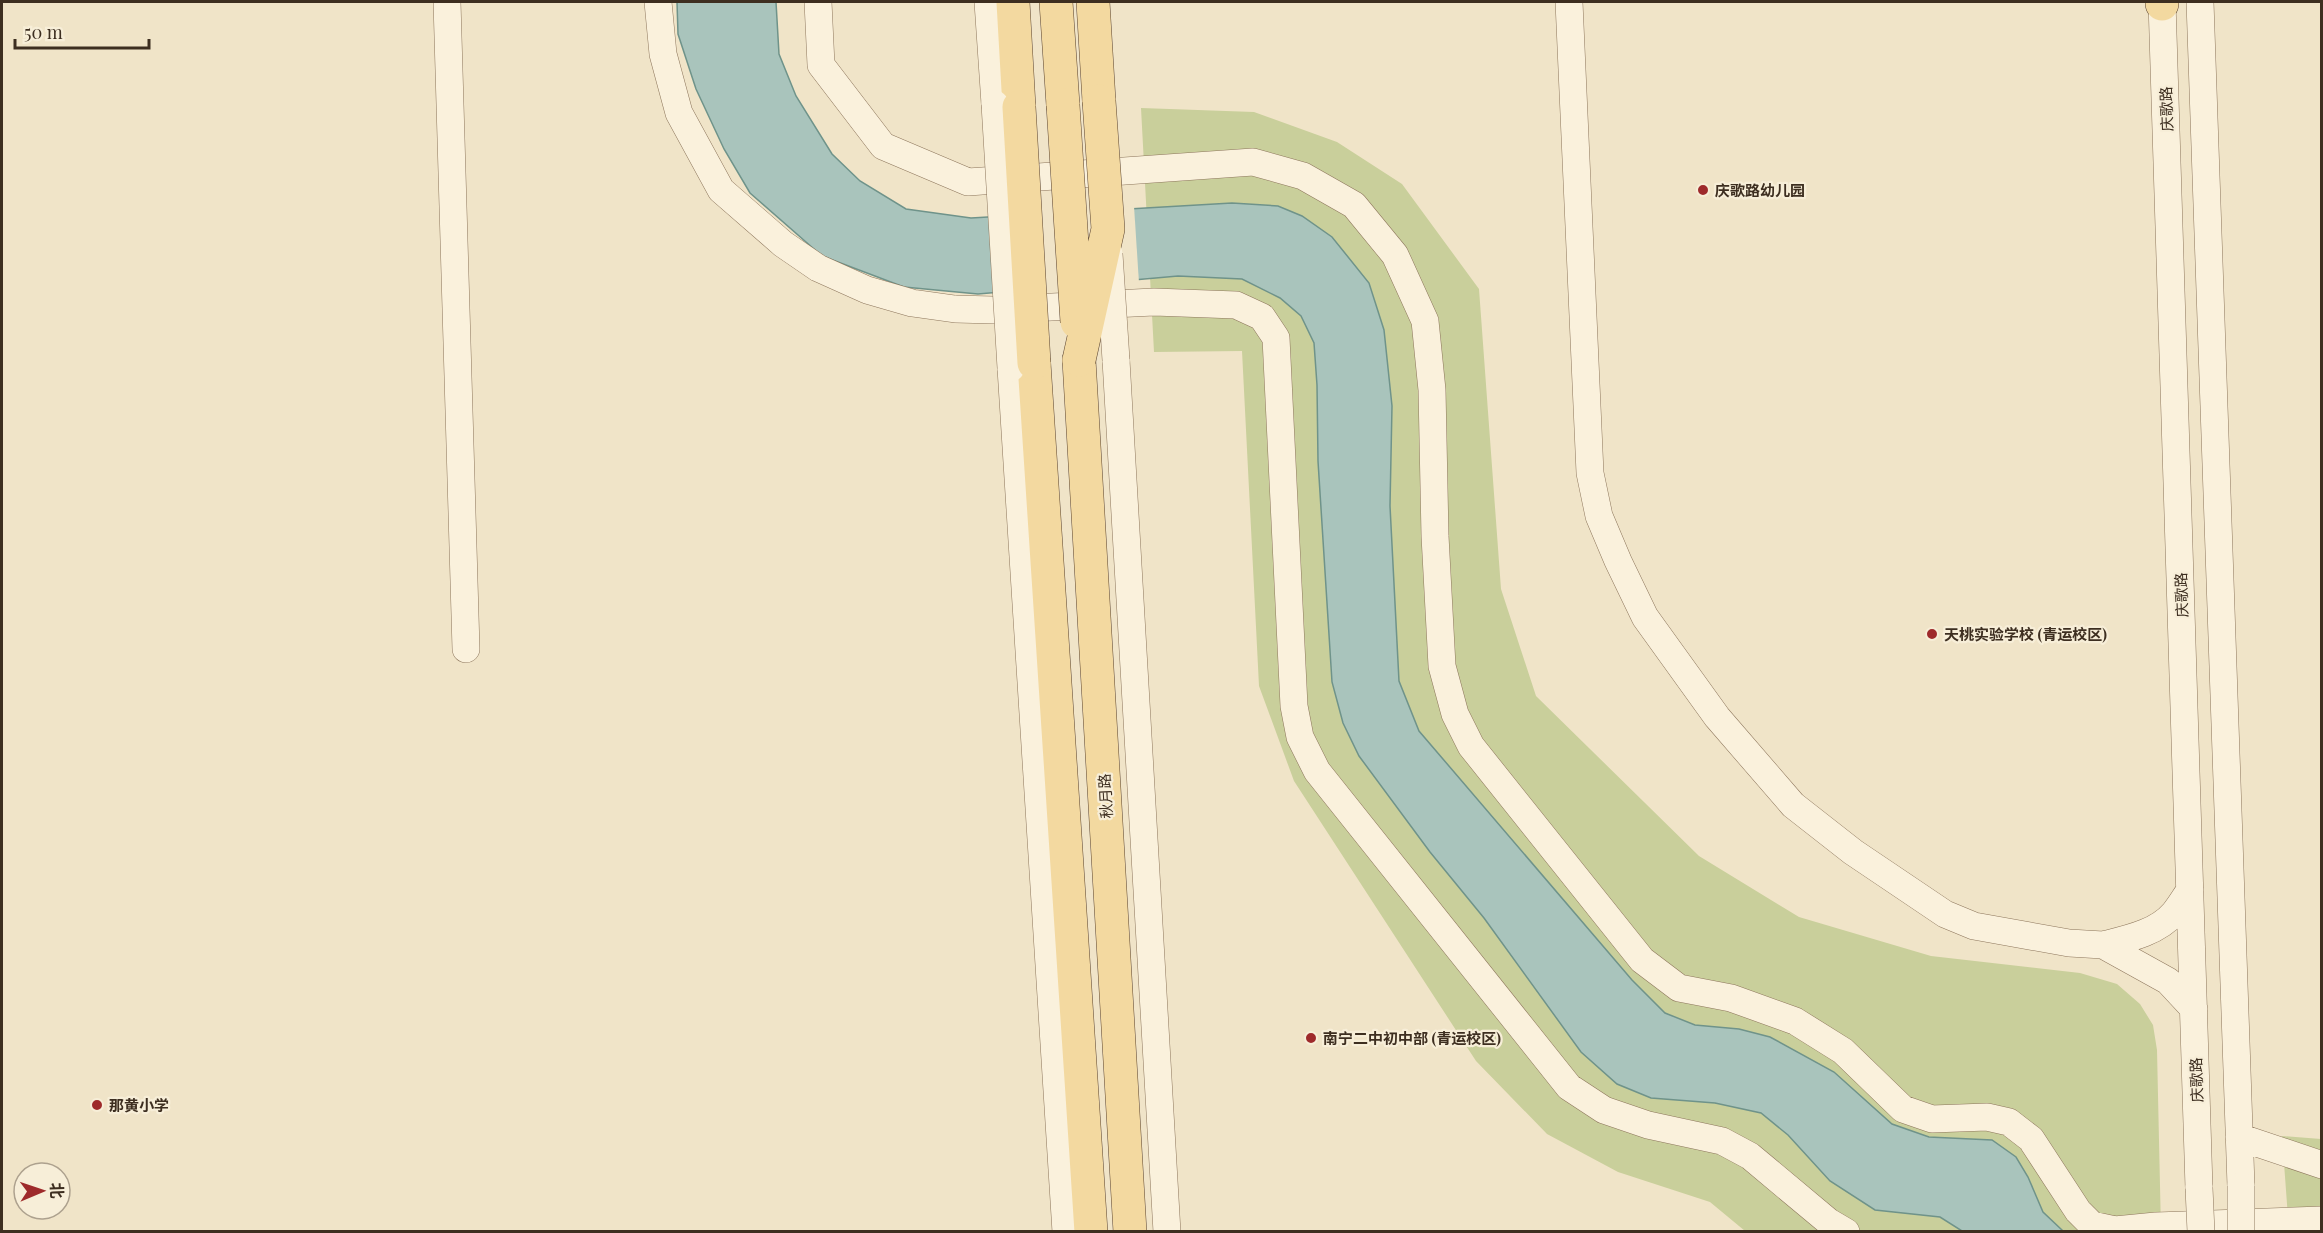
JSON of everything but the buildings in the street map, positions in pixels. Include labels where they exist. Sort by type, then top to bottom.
[{"type":"main road","name":"秋月路","points":[[1056,2],[1130,1232]]},
{"type":"main road","points":[[1079,360],[1108,229],[1093,2]]},
{"type":"main road","points":[[1006,5],[1007,106],[1023,365],[1091,1232]]},
{"type":"main road","points":[[1076,1232],[1088,1190]]},
{"type":"street","points":[[447,2],[466,649]]},
{"type":"street","points":[[658,2],[663,54],[679,113],[721,190],[783,244],[818,268],[867,290],[912,303],[955,309],[993,310],[1154,302],[1236,305],[1262,317],[1276,338],[1278,357],[1294,706],[1300,737],[1317,771],[1569,1087],[1604,1110],[1648,1125],[1722,1141],[1750,1156],[1829,1222],[1846,1232]]},
{"type":"street","points":[[818,2],[821,65],[883,146],[968,182],[1253,162],[1303,176],[1354,205],[1395,255],[1425,321],[1432,390],[1435,536],[1442,666],[1455,714],[1471,746],[1642,960],[1679,988],[1731,998],[1795,1021],[1843,1051],[1903,1109],[1932,1119],[1987,1117],[2009,1122],[2031,1139],[2078,1211],[2092,1225],[2115,1230],[2156,1226],[2322,1220]]},
{"type":"street","points":[[1569,2],[1590,473],[1599,516],[1646,617],[1717,717],[1793,806],[1853,852],[1945,914],[1974,926],[2069,943],[2103,945],[2157,928],[2174,914],[2190,890]]},
{"type":"street","name":"庆歌路","points":[[2162,2],[2201,1232]]},
{"type":"street","points":[[2200,2],[2241,1232]]},
{"type":"street","points":[[1108,229],[1167,1232]]},
{"type":"street","points":[[1023,365],[1066,1232]]},
{"type":"street","points":[[2103,945],[2168,981],[2194,1009]]},
{"type":"street","points":[[2195,1047],[2236,1048]]},
{"type":"street","points":[[2239,1137],[2322,1165]]},
{"type":"green space","points":[[1141,108],[1254,112],[1337,142],[1402,184],[1479,289],[1501,589],[1536,696],[1699,856],[1799,917],[1931,956],[2080,973],[2117,984],[2140,1004],[2153,1025],[2157,1050],[2161,1231],[1745,1231],[1710,1202],[1618,1172],[1547,1134],[1476,1061],[1294,781],[1259,686],[1242,351],[1154,352]]},
{"type":"green space","points":[[2282,1136],[2321,1139],[2321,1231],[2289,1231]]},
{"type":"water","points":[[677,2],[776,2],[779,54],[796,96],[832,154],[860,181],[906,209],[971,218],[1232,203],[1278,206],[1302,216],[1332,237],[1369,283],[1384,330],[1392,406],[1390,506],[1399,681],[1419,731],[1632,980],[1665,1013],[1695,1025],[1739,1029],[1770,1037],[1834,1072],[1892,1124],[1929,1137],[1992,1140],[2016,1157],[2028,1177],[2043,1212],[2063,1231],[1962,1231],[1940,1217],[1875,1210],[1830,1181],[1788,1135],[1761,1113],[1715,1103],[1651,1098],[1617,1084],[1581,1052],[1484,918],[1430,852],[1359,756],[1343,723],[1332,682],[1318,461],[1314,343],[1301,316],[1280,298],[1242,279],[1178,276],[978,294],[904,287],[822,256],[750,193],[724,149],[696,89],[678,34]]},
{"type":"pier","points":[[1134,206],[1139,283],[996,295],[991,214]]},
{"type":"place","name":"庆歌路幼儿园","points":[[1703,190]]},
{"type":"place","name":"天桃实验学校 (青运校区)","points":[[1932,634]]},
{"type":"place","name":"南宁二中初中部 (青运校区)","points":[[1311,1038]]},
{"type":"place","name":"那黄小学","points":[[97,1105]]}]
